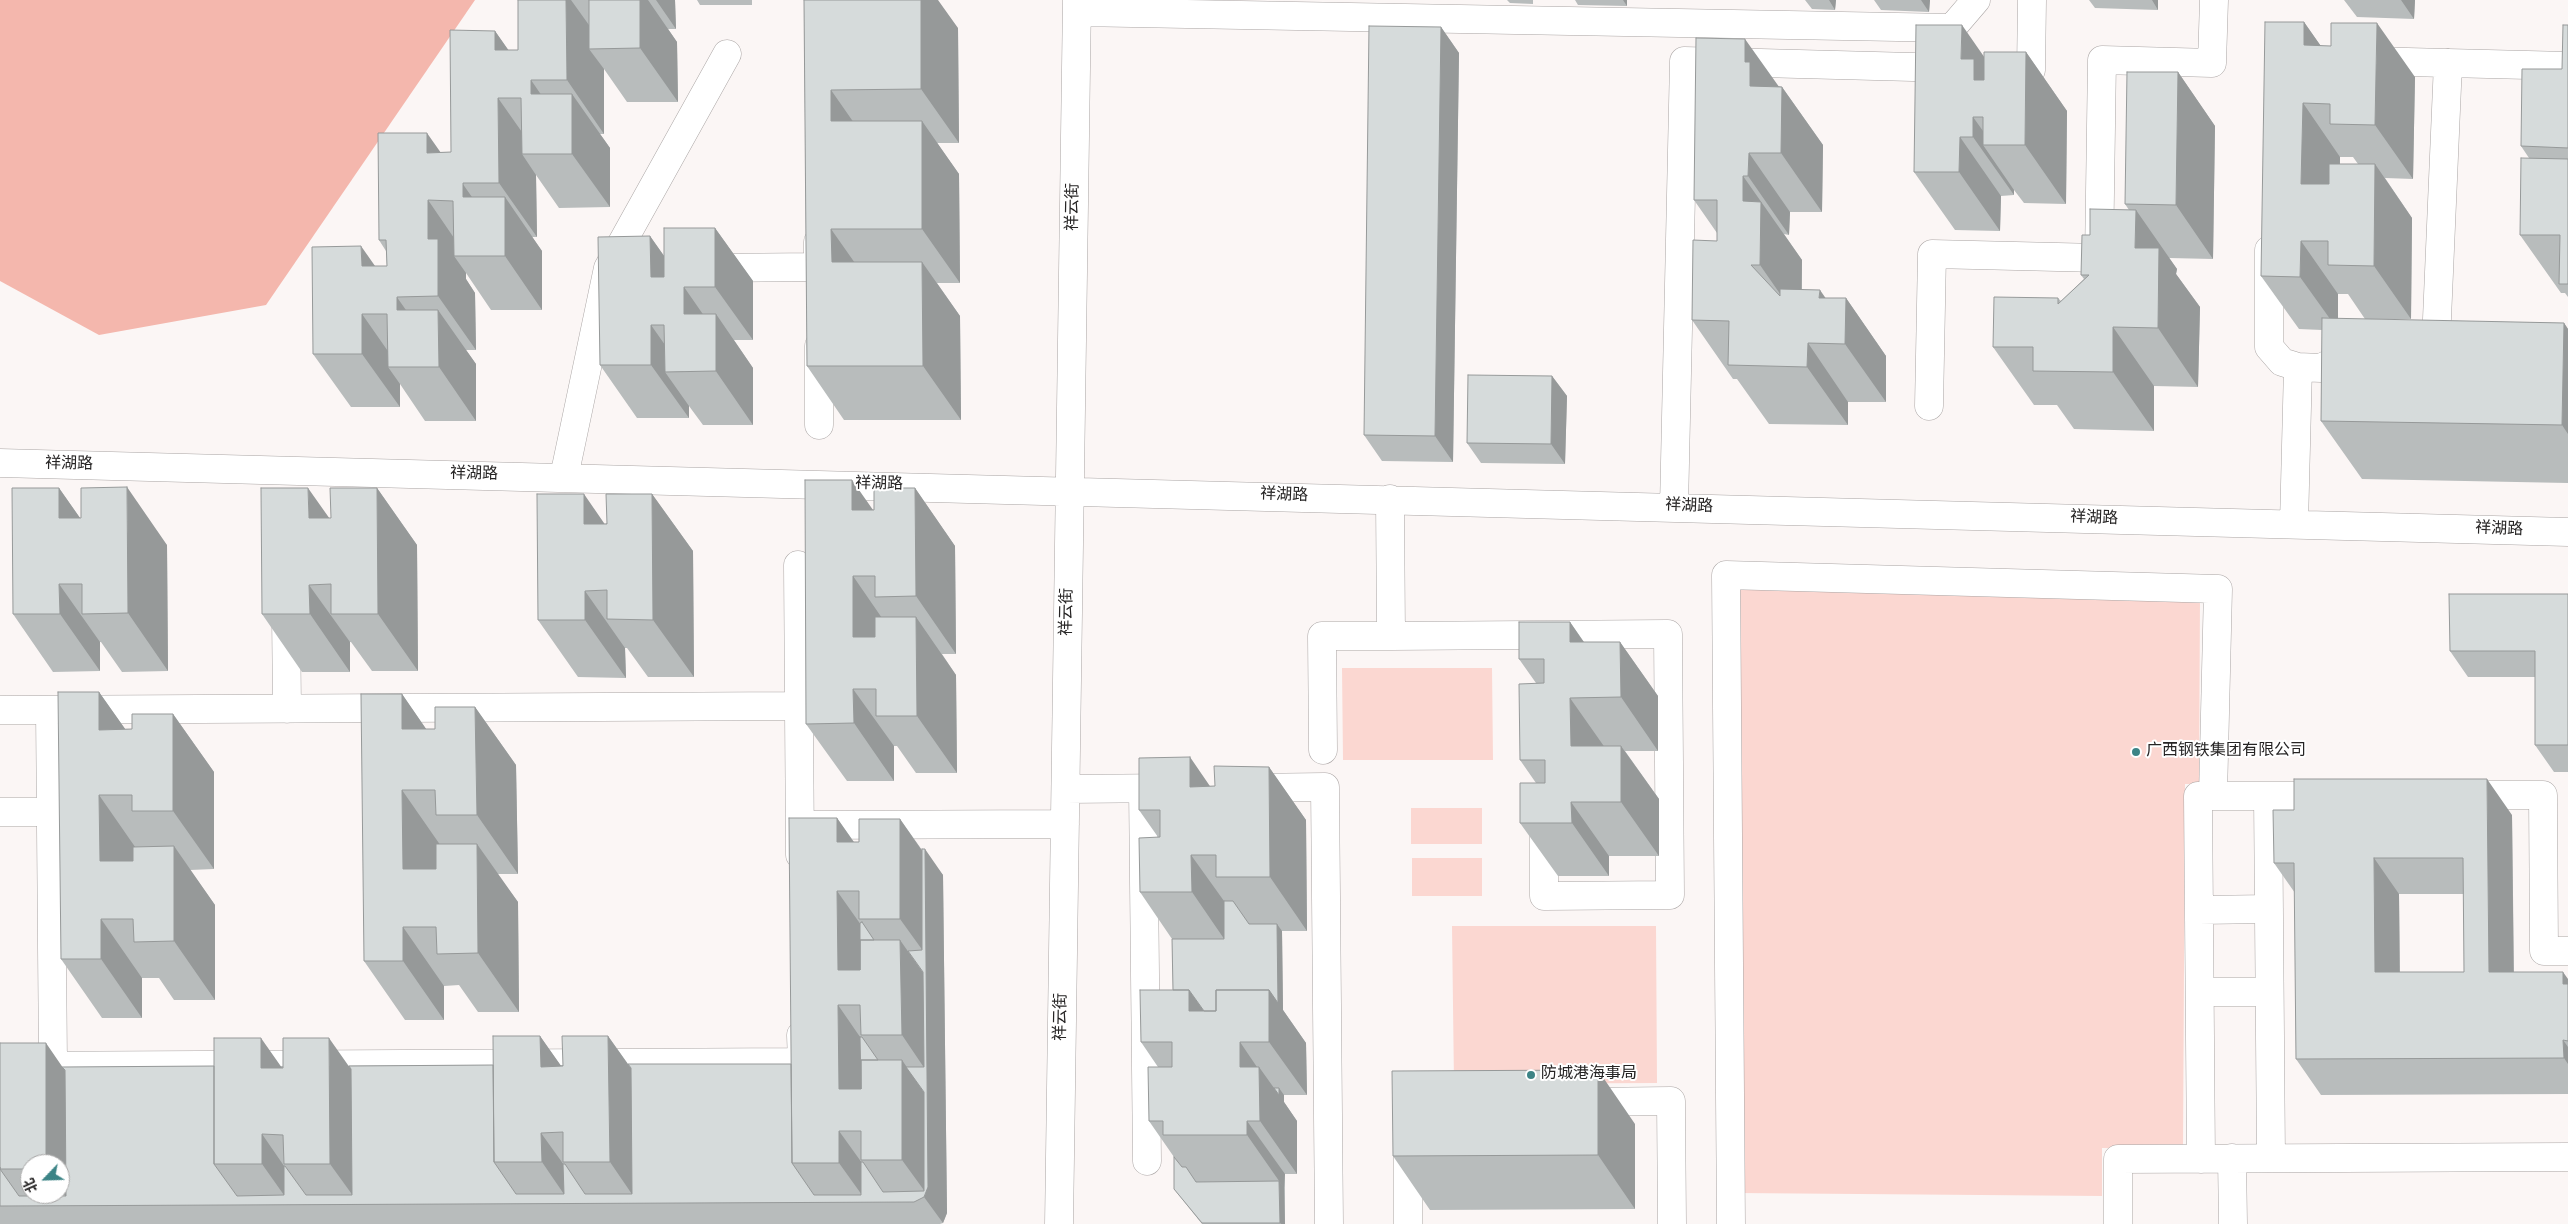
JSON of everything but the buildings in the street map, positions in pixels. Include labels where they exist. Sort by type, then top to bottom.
[{"type":"street","points":[[1077,6],[1369,9],[1952,28],[1976,0]]},
{"type":"street","points":[[1674,507],[1684,61],[2031,70],[2032,0]]},
{"type":"street","points":[[1929,406],[1932,254],[2099,258],[2102,60],[2212,63],[2214,0]]},
{"type":"street","name":"祥云街","points":[[1060,1224],[1077,6]]},
{"type":"street","points":[[564,477],[608,268],[727,54]]},
{"type":"street","points":[[2341,60],[2568,66]]},
{"type":"street","points":[[2436,342],[2448,63]]},
{"type":"street","points":[[818,218],[819,425]]},
{"type":"street","points":[[2270,228],[2269,347],[2282,362],[2298,367],[2321,368],[2344,356],[2388,347],[2436,342],[2464,343]]},
{"type":"street","points":[[684,268],[818,267]]},
{"type":"street","points":[[608,268],[636,268]]},
{"type":"street","points":[[2294,524],[2298,367]]},
{"type":"street","name":"祥湖路","points":[[0,464],[1070,490],[2568,532]]},
{"type":"street","points":[[285,471],[285,501]]},
{"type":"street","points":[[1390,499],[1391,636]]},
{"type":"street","points":[[798,565],[800,884]]},
{"type":"street","points":[[1731,1224],[1726,575],[2218,589],[2213,796]]},
{"type":"street","points":[[286,590],[287,709]]},
{"type":"street","points":[[1323,750],[1322,636],[1668,634],[1670,895],[1544,896],[1544,799]]},
{"type":"street","points":[[1543,635],[1543,664]]},
{"type":"street","points":[[0,710],[799,706]]},
{"type":"street","points":[[50,710],[53,1065]]},
{"type":"street","points":[[1066,789],[1325,787],[1329,1224]]},
{"type":"street","points":[[1143,788],[1147,1161]]},
{"type":"street","points":[[2434,796],[2543,795],[2544,952],[2568,951]]},
{"type":"street","points":[[2201,1159],[2198,796],[2356,796]]},
{"type":"street","points":[[2268,796],[2271,1158]]},
{"type":"street","points":[[0,812],[50,812]]},
{"type":"street","points":[[800,825],[1065,824]]},
{"type":"street","points":[[2199,910],[2269,909]]},
{"type":"street","points":[[2200,992],[2269,992]]},
{"type":"street","points":[[0,1066],[802,1062],[801,1012]]},
{"type":"street","points":[[1554,1102],[1671,1101],[1672,1224]]},
{"type":"street","points":[[1408,1112],[1408,1224]]},
{"type":"street","points":[[2118,1224],[2118,1159],[2568,1157]]},
{"type":"street","points":[[2232,1158],[2233,1224]]},
{"type":"street","points":[[1043,1224],[1060,1194],[1080,1224]]},
{"type":"shaded area","points":[[0,0],[475,0],[266,305],[99,335],[0,281]]},
{"type":"shaded area","points":[[1740,586],[2200,598],[2199,784],[2185,784],[2183,1149],[2102,1148],[2102,1196],[1737,1193]]},
{"type":"shaded area","points":[[1342,668],[1492,668],[1493,760],[1343,760]]},
{"type":"shaded area","points":[[1411,808],[1482,808],[1482,844],[1411,844]]},
{"type":"shaded area","points":[[1412,858],[1482,858],[1482,896],[1412,896]]},
{"type":"shaded area","points":[[1452,926],[1656,926],[1657,1083],[1454,1084]]},
{"type":"place","name":"广西钢铁集团有限公司","points":[[2136,752]]},
{"type":"place","name":"防城港海事局","points":[[1531,1075]]}]
